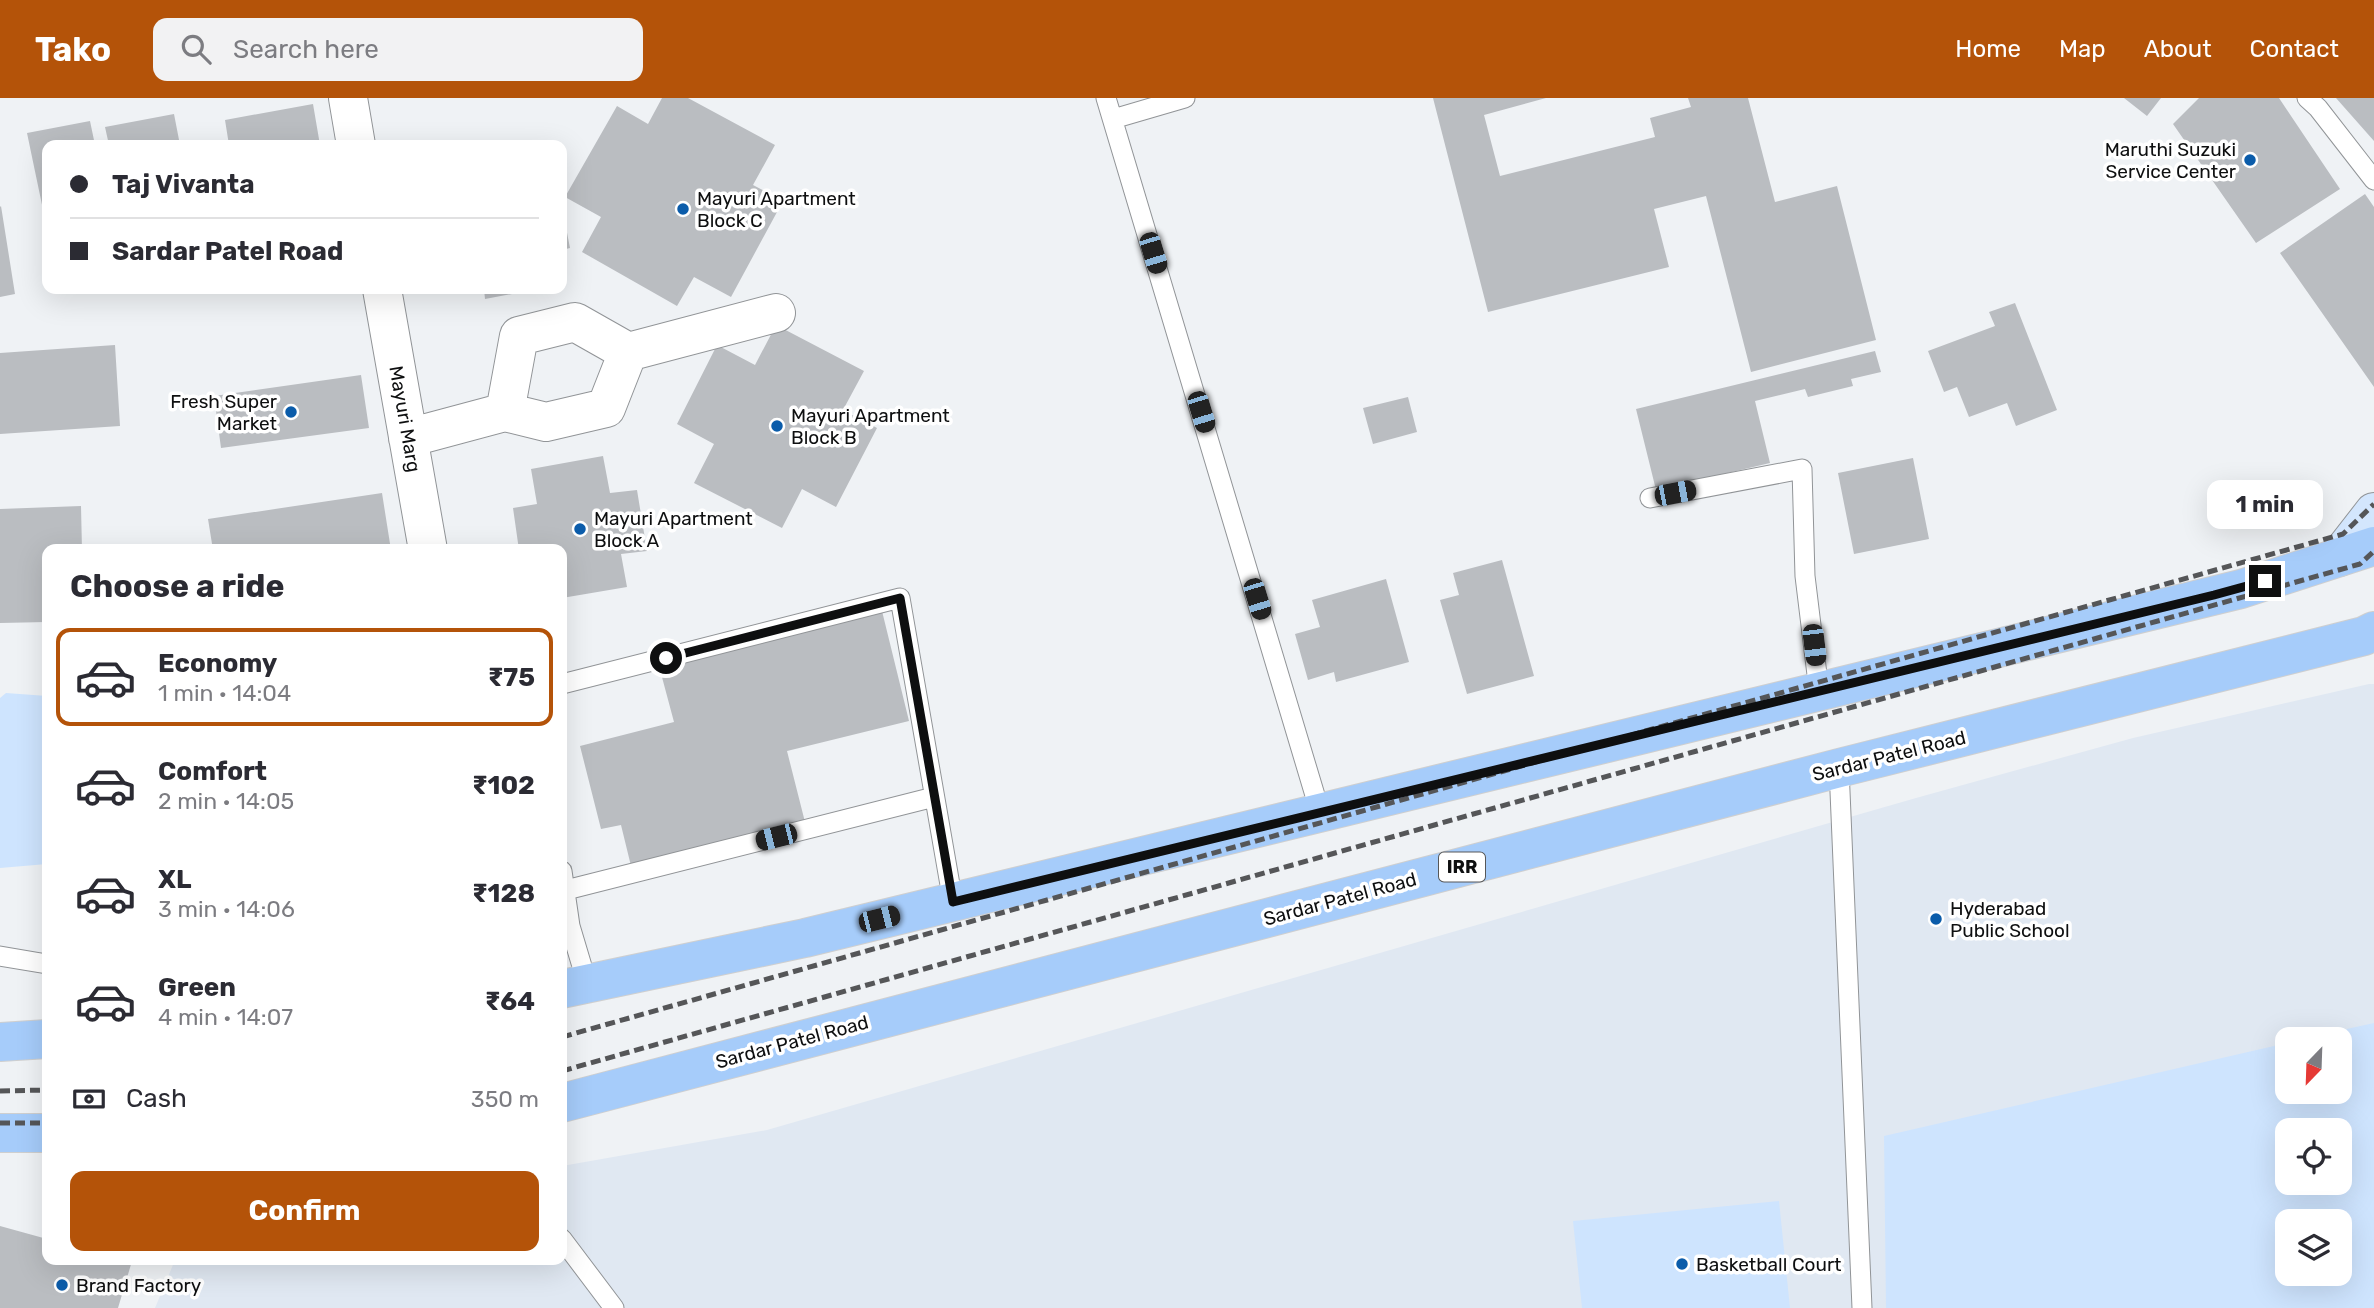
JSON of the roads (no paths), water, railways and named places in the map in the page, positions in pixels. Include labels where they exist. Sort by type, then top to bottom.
[{"type":"main road","points":[[574,986],[805,937],[953,902],[2241,589],[2357,551]]},
{"type":"main road","name":"Sardar Patel Road","points":[[567,1102],[1839,768],[2371,635]]},
{"type":"main road","points":[[0,1042],[42,1040]]},
{"type":"main road","points":[[0,1133],[42,1133]]},
{"type":"street","points":[[348,98],[355,140]]},
{"type":"street","name":"Mayuri Marg","points":[[383,294],[427,544]]},
{"type":"street","points":[[505,412],[519,336],[575,322],[628,352],[776,313]]},
{"type":"street","points":[[408,438],[505,412],[546,422],[606,408],[628,352]]},
{"type":"street","points":[[2357,551],[2374,512]]},
{"type":"lane","points":[[1106,98],[1320,812]]},
{"type":"lane","points":[[1113,120],[1185,98]]},
{"type":"lane","points":[[2308,98],[2374,180]]},
{"type":"lane","points":[[1650,498],[1802,469],[1805,576],[1819,691]]},
{"type":"lane","points":[[567,683],[900,598],[953,902]]},
{"type":"lane","points":[[1839,768],[1862,1308]]},
{"type":"lane","points":[[567,880],[934,797]]},
{"type":"lane","points":[[567,904],[574,986]]},
{"type":"lane","points":[[0,956],[42,963]]},
{"type":"lane","points":[[567,1246],[614,1308]]},
{"type":"railway","points":[[567,1036],[2343,534],[2374,504]]},
{"type":"railway","points":[[567,1070],[2360,564],[2374,551]]},
{"type":"railway","points":[[0,1091],[42,1090]]},
{"type":"railway","points":[[0,1123],[42,1123]]},
{"type":"place","name":"Maruthi Suzuki Service Center","points":[[2250,160]]},
{"type":"place","name":"Mayuri Apartment Block C","points":[[683,209]]},
{"type":"place","name":"Fresh Super Market","points":[[291,412]]},
{"type":"place","name":"Mayuri Apartment Block B","points":[[777,426]]},
{"type":"place","name":"Mayuri Apartment Block A","points":[[580,529]]},
{"type":"place","name":"Hyderabad Public School","points":[[1936,919]]},
{"type":"place","name":"Basketball Court","points":[[1682,1264]]},
{"type":"place","name":"Brand Factory","points":[[62,1285]]}]
